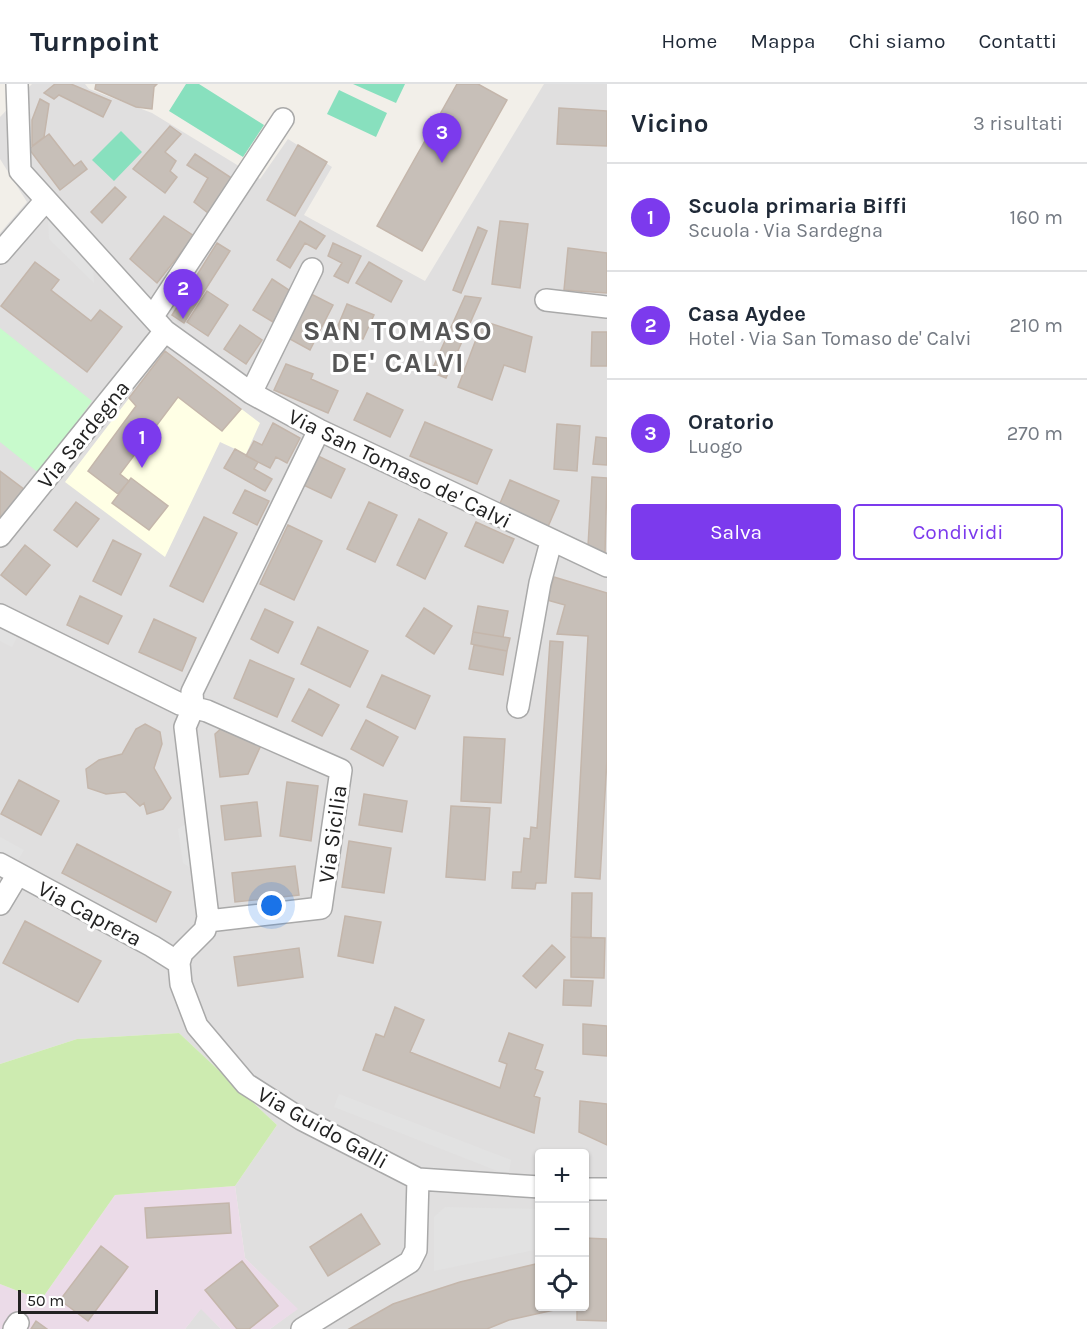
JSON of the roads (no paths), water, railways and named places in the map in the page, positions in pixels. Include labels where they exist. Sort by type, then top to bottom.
[{"type":"street","name":"Via San Tomaso de' Calvi","points":[[18,85],[20,171],[159,323],[251,393],[319,430],[551,542],[607,566]]},
{"type":"street","points":[[159,323],[283,119]]},
{"type":"street","points":[[0,253],[46,200]]},
{"type":"street","points":[[251,393],[312,269]]},
{"type":"street","points":[[546,300],[607,307]]},
{"type":"street","name":"Via Sardegna","points":[[0,536],[159,323]]},
{"type":"street","points":[[179,963],[182,953],[200,937],[207,921],[185,727],[193,708],[192,692],[319,430]]},
{"type":"street","points":[[518,707],[540,583],[551,542]]},
{"type":"street","points":[[0,615],[193,708]]},
{"type":"street","name":"Via Sicilia","points":[[193,708],[207,711],[341,770],[321,908],[207,921]]},
{"type":"street","points":[[0,904],[9,869]]},
{"type":"street","name":"Via Caprera","points":[[9,869],[152,946],[179,963]]},
{"type":"street","name":"Via Guido Galli","points":[[179,963],[186,1004],[197,1026],[246,1084],[301,1119],[418,1179],[535,1187]]},
{"type":"street","points":[[302,1329],[410,1262],[416,1250],[418,1179]]},
{"type":"street","points":[[589,1189],[607,1190]]},
{"type":"place","name":"Oratorio","points":[[442,163]]},
{"type":"place","name":"Casa Aydee","points":[[183,319]]},
{"type":"place","name":"Scuola primaria Biffi","points":[[142,468]]},
{"type":"district","name":"SAN TOMASO DE' CALVI","points":[[398,346]]}]
